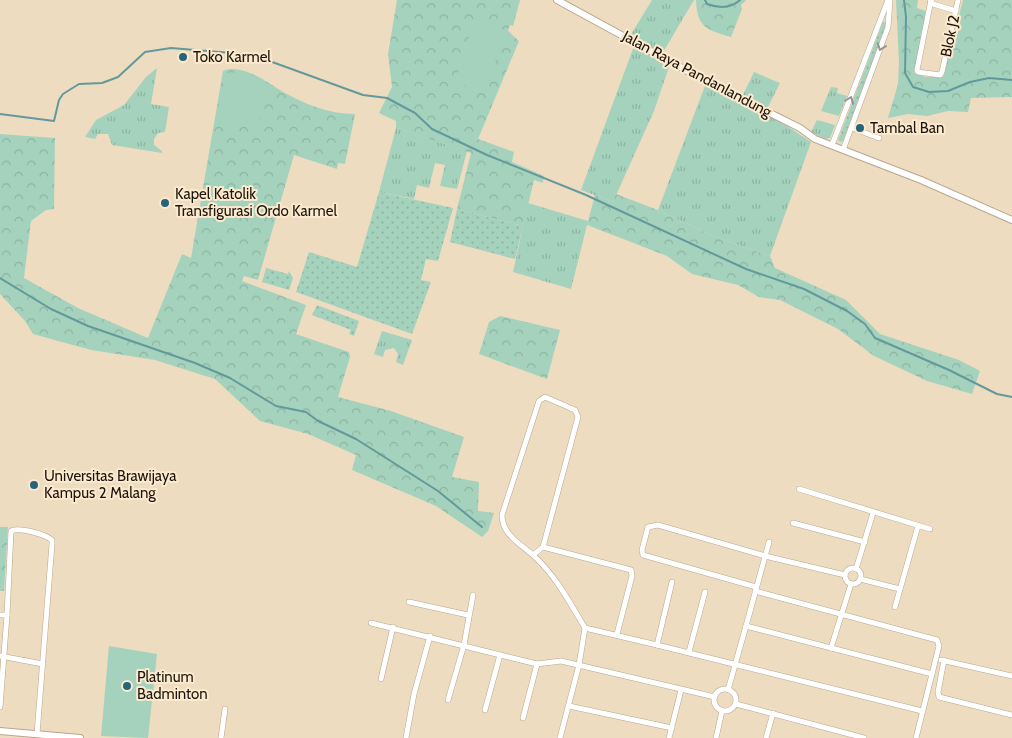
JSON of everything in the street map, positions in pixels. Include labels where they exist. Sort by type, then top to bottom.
[{"type":"street","name":"Jalan Raya Pandanlandung","points":[[557,0],[704,80],[800,128],[815,139],[921,180],[1012,220]]},
{"type":"street","points":[[837,148],[889,0]]},
{"type":"street","points":[[837,148],[852,128],[888,27],[889,0]]},
{"type":"street","points":[[930,0],[933,4],[956,10]]},
{"type":"street","name":"Blok J2","points":[[930,0],[917,70],[918,72],[940,75],[958,0]]},
{"type":"street","points":[[852,128],[879,138]]},
{"type":"street","points":[[534,555],[543,547],[578,414],[575,410],[545,396],[539,401],[502,515],[506,530],[534,555],[555,580],[585,628],[579,665],[560,738]]},
{"type":"street","points":[[799,489],[930,530]]},
{"type":"street","points":[[856,569],[873,513]]},
{"type":"street","points":[[793,523],[864,542]]},
{"type":"street","points":[[845,575],[765,556],[653,525],[648,527],[642,550],[645,556],[842,614],[935,638],[939,646],[916,738]]},
{"type":"street","points":[[895,607],[918,526]]},
{"type":"street","points":[[0,708],[2,656],[7,615],[10,532],[16,529],[47,536],[52,540],[37,734]]},
{"type":"street","points":[[728,690],[769,542]]},
{"type":"street","points":[[543,547],[631,570],[632,576],[617,634]]},
{"type":"street","points":[[845,575],[849,569],[856,569]]},
{"type":"street","points":[[856,569],[860,574],[860,579]]},
{"type":"street","points":[[845,575],[851,584]]},
{"type":"street","points":[[860,579],[900,589]]},
{"type":"street","points":[[851,584],[855,584],[860,579]]},
{"type":"street","points":[[656,645],[672,582]]},
{"type":"street","points":[[831,648],[851,584]]},
{"type":"street","points":[[690,652],[706,592]]},
{"type":"street","points":[[448,700],[464,645],[473,595]]},
{"type":"street","points":[[409,602],[468,615]]},
{"type":"street","points":[[0,614],[7,615]]},
{"type":"street","points":[[370,623],[430,636],[537,664],[561,661],[715,697]]},
{"type":"street","points":[[746,626],[932,674]]},
{"type":"street","points":[[381,679],[393,627]]},
{"type":"street","points":[[585,628],[735,663],[922,711]]},
{"type":"street","points":[[406,738],[414,694],[430,636]]},
{"type":"street","points":[[485,710],[500,655]]},
{"type":"street","points":[[2,656],[43,664]]},
{"type":"street","points":[[936,658],[1012,676]]},
{"type":"street","points":[[944,660],[938,692],[939,697],[1012,715]]},
{"type":"street","points":[[523,718],[537,664]]},
{"type":"street","points":[[670,738],[681,690]]},
{"type":"street","points":[[728,690],[734,694],[736,704],[731,710],[722,711],[716,706],[715,697],[720,691],[728,690]]},
{"type":"street","points":[[736,704],[864,738]]},
{"type":"street","points":[[568,706],[672,728]]},
{"type":"street","points":[[221,738],[225,709]]},
{"type":"street","points":[[716,738],[722,711]]},
{"type":"street","points":[[766,738],[773,713]]},
{"type":"street","points":[[0,731],[80,738]]},
{"type":"green space","points":[[397,0],[520,0],[513,26],[510,25],[508,31],[519,41],[478,139],[514,152],[512,162],[544,176],[543,183],[534,180],[523,226],[457,209],[471,153],[396,128],[396,121],[379,113],[392,87],[388,54]]},
{"type":"green space","points":[[652,0],[694,0],[662,54],[630,36]]},
{"type":"green space","points":[[696,0],[746,0],[741,5],[742,9],[731,37],[704,26],[698,16]]},
{"type":"green space","points":[[896,0],[918,0],[917,8],[926,11],[914,73],[925,77],[943,77],[963,0],[1012,0],[1012,97],[971,98],[968,112],[948,111],[927,116],[908,114],[888,118],[898,84],[899,62]]},
{"type":"green space","points":[[473,22],[505,30],[486,91],[455,83]]},
{"type":"green space","points":[[883,22],[886,23],[886,26],[843,141],[840,142],[838,140]]},
{"type":"green space","points":[[634,46],[670,64],[654,111],[613,202],[581,190]]},
{"type":"green space","points":[[157,68],[151,104],[169,107],[165,132],[158,133],[154,139],[154,145],[162,153],[112,145],[108,134],[98,134],[95,139],[85,137],[96,120],[124,105],[146,77]]},
{"type":"green space","points":[[229,69],[252,74],[310,105],[328,111],[355,114],[345,164],[338,163],[337,169],[294,155],[258,280],[244,276],[242,281],[306,305],[296,334],[349,352],[350,357],[338,397],[391,411],[464,437],[452,477],[479,482],[478,511],[494,513],[488,531],[482,537],[436,506],[352,470],[356,455],[308,434],[260,421],[215,379],[155,360],[91,350],[33,334],[25,321],[0,294],[0,134],[55,138],[54,209],[46,210],[31,221],[24,278],[78,308],[148,338],[182,254],[191,258],[223,71]]},
{"type":"green space","points":[[245,72],[268,84],[258,128],[216,119],[226,73]]},
{"type":"green space","points":[[754,72],[780,83],[767,109],[742,97]]},
{"type":"green space","points":[[706,83],[787,126],[811,142],[770,256],[713,236],[658,210]]},
{"type":"green space","points":[[831,87],[838,88],[837,93],[847,96],[839,116],[821,111]]},
{"type":"green space","points":[[817,120],[835,125],[830,138],[825,139],[811,132]]},
{"type":"green space","points":[[396,128],[467,151],[457,189],[440,186],[445,165],[435,163],[429,188],[417,185],[414,199],[379,192]]},
{"type":"green space","points":[[379,192],[453,208],[438,261],[426,259],[421,280],[431,282],[412,334],[296,292],[309,252],[357,267]]},
{"type":"green space","points":[[616,194],[658,210],[713,236],[770,256],[775,268],[846,300],[880,334],[959,360],[980,371],[972,394],[927,381],[874,356],[838,329],[780,300],[759,297],[738,285],[692,274],[667,256],[587,225],[595,195],[613,202]]},
{"type":"green space","points":[[528,203],[588,221],[571,289],[513,272]]},
{"type":"green space","points":[[457,209],[523,226],[515,259],[450,242]]},
{"type":"green space","points":[[266,268],[288,274],[289,271],[293,278],[289,290],[262,282]]},
{"type":"green space","points":[[317,305],[359,321],[354,336],[349,334],[351,330],[312,315]]},
{"type":"green space","points":[[500,316],[560,330],[547,379],[479,354],[489,322]]},
{"type":"green space","points":[[382,331],[412,340],[403,365],[396,362],[398,354],[394,348],[385,350],[383,357],[374,354]]},
{"type":"green space","points":[[0,527],[8,527],[4,591],[0,591]]},
{"type":"green space","points":[[109,646],[157,654],[148,738],[101,736]]},
{"type":"waterway","points":[[705,0],[707,4],[724,7],[740,0]]},
{"type":"waterway","points":[[904,0],[906,17],[905,73],[913,87],[929,92],[948,91],[970,82],[989,78],[1012,80]]},
{"type":"waterway","points":[[0,114],[54,121],[59,100],[63,94],[79,84],[102,83],[118,77],[145,52],[171,48],[244,54],[264,59],[363,95],[387,98],[415,113],[432,129],[487,155],[586,195],[746,269],[804,289],[847,311],[865,324],[875,338],[949,370],[997,394],[1012,397]]},
{"type":"waterway","points":[[0,278],[51,309],[88,326],[195,363],[230,378],[276,406],[306,412],[318,421],[356,439],[438,491],[482,527]]},
{"type":"place","name":"Toko Karmel","points":[[183,57]]},
{"type":"place","name":"Tambal Ban","points":[[860,128]]},
{"type":"place","name":"Kapel Katolik Transfigurasi Ordo Karmel","points":[[165,203]]},
{"type":"place","name":"Universitas Brawijaya Kampus 2 Malang","points":[[34,485]]},
{"type":"place","name":"Platinum Badminton","points":[[127,686]]}]
